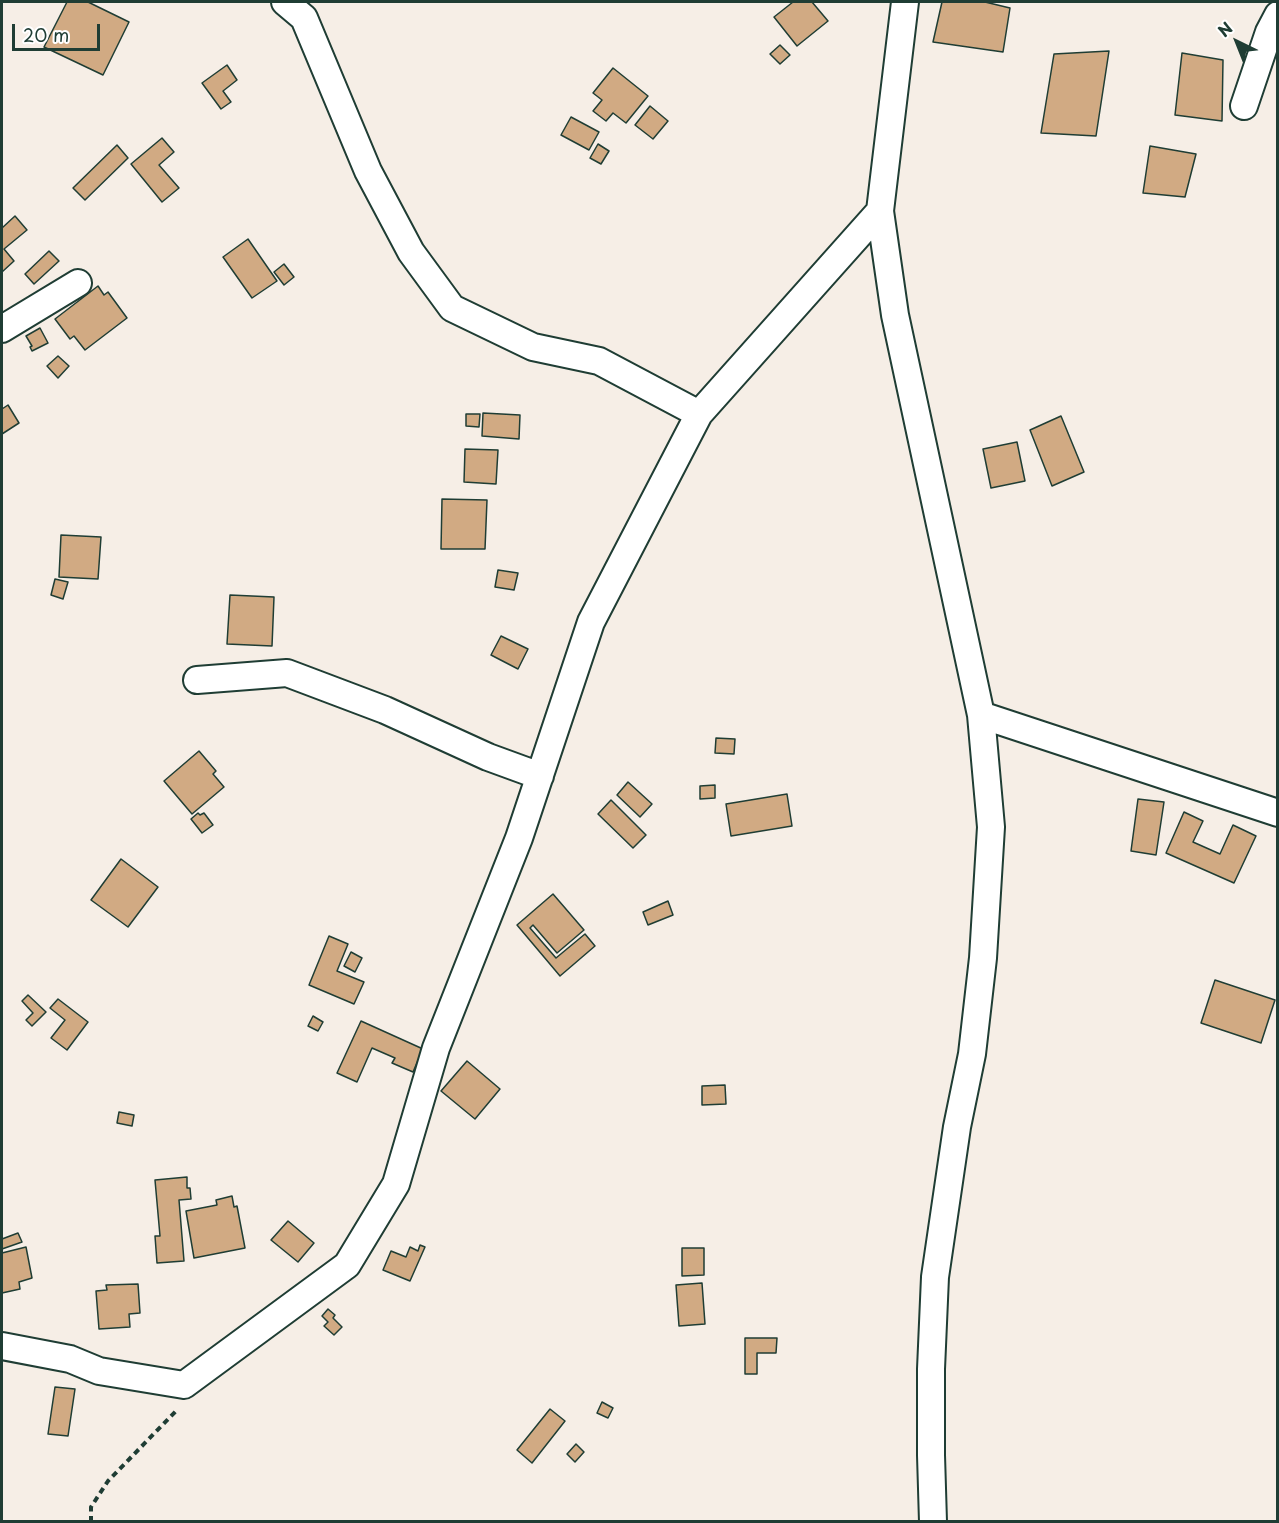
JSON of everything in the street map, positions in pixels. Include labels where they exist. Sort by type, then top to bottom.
[{"type":"street","points":[[285,2],[304,18],[368,171],[411,252],[452,308],[533,346],[599,361],[699,414]]},
{"type":"street","points":[[905,2],[880,211],[895,315],[981,715],[991,827],[983,958],[973,1044],[957,1127],[935,1276],[931,1412],[933,1521]]},
{"type":"street","points":[[1244,106],[1269,32],[1278,15]]},
{"type":"street","points":[[2,1346],[70,1359],[99,1371],[184,1385],[347,1265],[396,1184],[436,1048],[519,838],[591,622],[699,414],[880,211]]},
{"type":"street","points":[[2,329],[78,283]]},
{"type":"street","points":[[197,680],[287,673],[385,710],[488,757],[540,776]]},
{"type":"street","points":[[981,715],[1278,813]]},
{"type":"path","points":[[91,1521],[91,1507],[108,1481],[184,1404],[195,1377]]},
{"type":"building","points":[[67,2],[88,2],[129,22],[103,75],[44,47]]},
{"type":"building","points":[[793,2],[812,2],[828,21],[797,46],[774,17]]},
{"type":"building","points":[[942,2],[985,2],[1010,8],[1003,52],[933,42]]},
{"type":"building","points":[[780,45],[790,55],[780,64],[770,54]]},
{"type":"building","points":[[1109,51],[1096,136],[1041,133],[1054,54]]},
{"type":"building","points":[[1182,53],[1223,60],[1222,121],[1175,115]]},
{"type":"building","points":[[227,65],[237,80],[223,91],[231,102],[221,109],[202,83]]},
{"type":"building","points":[[613,68],[648,96],[626,123],[613,113],[606,121],[593,111],[602,100],[593,93]]},
{"type":"building","points":[[650,106],[668,121],[653,139],[635,125]]},
{"type":"building","points":[[571,117],[599,132],[589,150],[561,135]]},
{"type":"building","points":[[162,138],[174,152],[159,165],[179,188],[162,202],[131,164]]},
{"type":"building","points":[[598,144],[609,151],[601,164],[590,158]]},
{"type":"building","points":[[117,145],[128,158],[85,200],[73,188]]},
{"type":"building","points":[[1150,146],[1196,154],[1185,197],[1143,193]]},
{"type":"building","points":[[15,216],[27,230],[4,249],[14,261],[2,272],[2,228]]},
{"type":"building","points":[[248,239],[277,281],[252,298],[223,257]]},
{"type":"building","points":[[49,251],[59,261],[34,284],[25,274]]},
{"type":"building","points":[[284,264],[294,277],[284,285],[274,272]]},
{"type":"building","points":[[98,286],[104,295],[108,292],[127,318],[85,350],[74,336],[70,339],[55,319]]},
{"type":"building","points":[[40,328],[48,343],[32,351],[30,347],[32,346],[26,336]]},
{"type":"building","points":[[58,356],[69,366],[58,378],[47,366]]},
{"type":"building","points":[[8,405],[19,423],[2,434],[2,409]]},
{"type":"building","points":[[483,413],[520,415],[519,439],[482,436]]},
{"type":"building","points":[[466,414],[480,414],[479,427],[466,426]]},
{"type":"building","points":[[1061,416],[1084,472],[1052,486],[1030,430]]},
{"type":"building","points":[[1017,442],[1025,481],[991,488],[983,449]]},
{"type":"building","points":[[465,449],[498,450],[496,484],[464,482]]},
{"type":"building","points":[[442,499],[487,500],[485,549],[441,549]]},
{"type":"building","points":[[61,535],[101,537],[98,579],[59,577]]},
{"type":"building","points":[[498,570],[518,573],[514,590],[495,587]]},
{"type":"building","points":[[55,579],[68,582],[63,599],[51,595]]},
{"type":"building","points":[[230,595],[274,597],[272,646],[227,644]]},
{"type":"building","points":[[501,636],[528,649],[518,669],[491,655]]},
{"type":"building","points":[[716,738],[735,739],[734,754],[715,753]]},
{"type":"building","points":[[199,751],[216,771],[213,774],[224,787],[192,814],[164,781]]},
{"type":"building","points":[[628,782],[652,804],[640,817],[617,795]]},
{"type":"building","points":[[715,785],[715,798],[700,799],[700,786]]},
{"type":"building","points":[[787,794],[792,826],[731,836],[726,804]]},
{"type":"building","points":[[1138,799],[1164,802],[1156,855],[1131,851]]},
{"type":"building","points":[[611,800],[646,835],[633,848],[598,814]]},
{"type":"building","points":[[1184,812],[1203,821],[1193,842],[1220,854],[1233,825],[1256,836],[1234,883],[1166,853]]},
{"type":"building","points":[[198,813],[200,815],[204,813],[213,825],[202,833],[191,819]]},
{"type":"building","points":[[121,859],[158,887],[128,927],[91,900]]},
{"type":"building","points":[[553,894],[584,930],[557,953],[533,925],[530,928],[556,958],[585,934],[595,946],[560,976],[517,925]]},
{"type":"building","points":[[668,901],[673,915],[648,925],[643,912]]},
{"type":"building","points":[[329,936],[348,944],[337,971],[364,982],[354,1004],[309,985]]},
{"type":"building","points":[[351,952],[362,958],[355,972],[344,966]]},
{"type":"building","points":[[1215,980],[1275,1000],[1261,1043],[1201,1023]]},
{"type":"building","points":[[28,995],[46,1012],[32,1026],[26,1020],[33,1013],[22,1001]]},
{"type":"building","points":[[58,999],[88,1022],[67,1050],[51,1038],[65,1020],[50,1008]]},
{"type":"building","points":[[313,1016],[323,1022],[318,1031],[308,1026]]},
{"type":"building","points":[[361,1021],[423,1049],[413,1072],[392,1063],[395,1058],[372,1048],[357,1082],[337,1073]]},
{"type":"building","points":[[467,1061],[500,1089],[475,1119],[441,1091]]},
{"type":"building","points":[[725,1085],[726,1104],[702,1105],[702,1086]]},
{"type":"building","points":[[119,1112],[134,1115],[132,1126],[117,1123]]},
{"type":"building","points":[[187,1177],[187,1188],[190,1188],[191,1199],[179,1200],[184,1261],[157,1263],[155,1236],[160,1236],[155,1180]]},
{"type":"building","points":[[232,1196],[234,1207],[237,1206],[245,1248],[194,1258],[186,1211],[217,1205],[216,1200]]},
{"type":"building","points":[[288,1221],[314,1243],[298,1262],[271,1240]]},
{"type":"building","points":[[18,1233],[22,1242],[2,1249],[2,1239]]},
{"type":"building","points":[[420,1245],[425,1247],[410,1281],[383,1270],[391,1251],[406,1257],[410,1247],[418,1251]]},
{"type":"building","points":[[26,1247],[32,1278],[19,1282],[20,1289],[2,1293],[2,1253]]},
{"type":"building","points":[[682,1248],[704,1248],[704,1275],[682,1276]]},
{"type":"building","points":[[702,1283],[705,1324],[679,1326],[676,1285]]},
{"type":"building","points":[[138,1284],[140,1313],[129,1314],[130,1327],[99,1329],[96,1291],[107,1290],[106,1285]]},
{"type":"building","points":[[328,1309],[335,1315],[333,1318],[342,1327],[334,1335],[324,1326],[328,1322],[322,1316]]},
{"type":"building","points":[[745,1338],[777,1338],[776,1353],[757,1353],[757,1374],[745,1374]]},
{"type":"building","points":[[55,1387],[75,1389],[68,1436],[48,1434]]},
{"type":"building","points":[[602,1402],[613,1408],[608,1418],[597,1413]]},
{"type":"building","points":[[550,1409],[565,1421],[532,1463],[517,1450]]},
{"type":"building","points":[[576,1444],[584,1452],[575,1462],[567,1454]]}]
